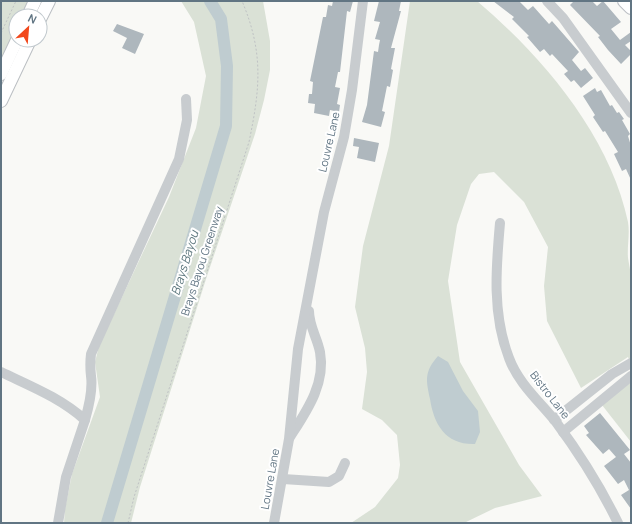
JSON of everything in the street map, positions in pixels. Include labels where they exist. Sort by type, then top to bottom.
[{"type":"main road","points":[[624,1],[631,8]]},
{"type":"main road","points":[[1,74],[13,48]]},
{"type":"main road","points":[[1,101],[26,48]]},
{"type":"street","name":"Louvre Lane","points":[[274,523],[289,439],[298,348],[324,212],[344,137],[352,90],[363,1]]},
{"type":"street","points":[[547,1],[563,18],[631,113]]},
{"type":"street","points":[[58,523],[66,477],[89,406],[91,376],[89,366],[91,354],[180,159],[187,120],[186,99]]},
{"type":"street","name":"Bistro Lane","points":[[500,223],[495,282],[500,323],[509,359],[529,392],[563,432],[605,496],[618,523]]},
{"type":"street","name":"Louvre Lane","points":[[289,439],[308,409],[319,382],[320,352],[309,322],[309,288]]},
{"type":"street","points":[[554,420],[612,374],[631,363]]},
{"type":"street","points":[[1,372],[57,400],[72,409],[84,420]]},
{"type":"street","points":[[563,432],[631,376]]},
{"type":"street","points":[[589,392],[598,403]]},
{"type":"street","points":[[566,410],[576,422]]},
{"type":"street","points":[[283,479],[329,482],[338,476],[345,463]]},
{"type":"path","points":[[1,32],[16,1]]},
{"type":"path","name":"Brays Bayou Greenway","points":[[128,523],[134,498],[250,135],[258,92],[258,64],[253,30],[242,1]]},
{"type":"shaded area","points":[[1,1],[30,1],[27,8],[8,8],[8,48],[1,63]]},
{"type":"shaded area","points":[[181,1],[263,1],[270,41],[270,70],[264,100],[255,134],[207,276],[140,487],[131,523],[64,523],[65,509],[72,474],[100,397],[95,362],[99,346],[169,197],[196,128],[206,76],[194,22]]},
{"type":"shaded area","points":[[410,1],[477,1],[526,47],[549,73],[590,129],[606,159],[619,190],[628,222],[628,258],[631,274],[631,364],[628,357],[581,388],[547,321],[544,286],[548,247],[524,202],[494,172],[479,174],[471,184],[457,225],[448,281],[460,362],[519,465],[542,496],[495,508],[464,523],[351,523],[375,507],[398,478],[400,465],[397,435],[382,420],[362,409],[367,372],[365,348],[355,307],[363,246],[389,146]]},
{"type":"shaded area","points":[[438,356],[448,362],[463,391],[478,411],[480,432],[475,444],[456,441],[443,432],[438,425],[432,408],[427,376],[430,367]]},
{"type":"shaded area","points":[[631,382],[631,442],[602,405]]},
{"type":"building","points":[[333,1],[353,1],[350,12],[347,11],[340,72],[338,72],[335,87],[340,88],[337,104],[340,105],[339,112],[330,110],[329,116],[314,113],[315,104],[308,103],[309,94],[312,94],[313,82],[310,81],[323,17],[326,17],[328,5],[332,6]]},
{"type":"building","points":[[379,1],[401,1],[399,11],[401,11],[391,48],[395,48],[391,69],[393,70],[390,87],[387,86],[382,111],[385,112],[381,127],[362,122],[367,105],[374,51],[378,52],[380,40],[375,39],[380,22],[374,21]]},
{"type":"building","points":[[493,1],[519,1],[528,10],[533,6],[549,24],[552,21],[579,52],[572,60],[581,71],[585,68],[593,78],[581,88],[574,80],[571,82],[564,74],[568,71],[552,54],[550,56],[544,49],[540,52],[527,37],[529,36],[512,19],[514,17]]},
{"type":"building","points":[[574,1],[592,1],[597,6],[603,1],[621,22],[611,29],[620,40],[631,32],[631,41],[625,45],[631,51],[631,54],[621,64],[598,37],[600,36],[570,5]]},
{"type":"building","points":[[117,24],[144,34],[135,54],[122,48],[127,38],[113,31]]},
{"type":"building","points":[[595,88],[597,92],[601,90],[610,106],[612,105],[617,113],[619,112],[624,119],[622,120],[630,134],[628,136],[631,146],[631,180],[626,169],[622,171],[614,154],[618,152],[605,131],[603,132],[593,117],[595,115],[583,96]]},
{"type":"building","points":[[354,138],[379,143],[375,162],[357,158],[359,147],[353,146]]},
{"type":"building","points":[[600,413],[630,450],[624,454],[631,463],[631,509],[621,495],[629,490],[624,480],[618,484],[604,466],[616,457],[609,449],[603,454],[586,435],[589,433],[584,426]]},
{"type":"waterway","name":"Brays Bayou","points":[[107,523],[226,126],[227,66],[221,19],[210,1]]}]
